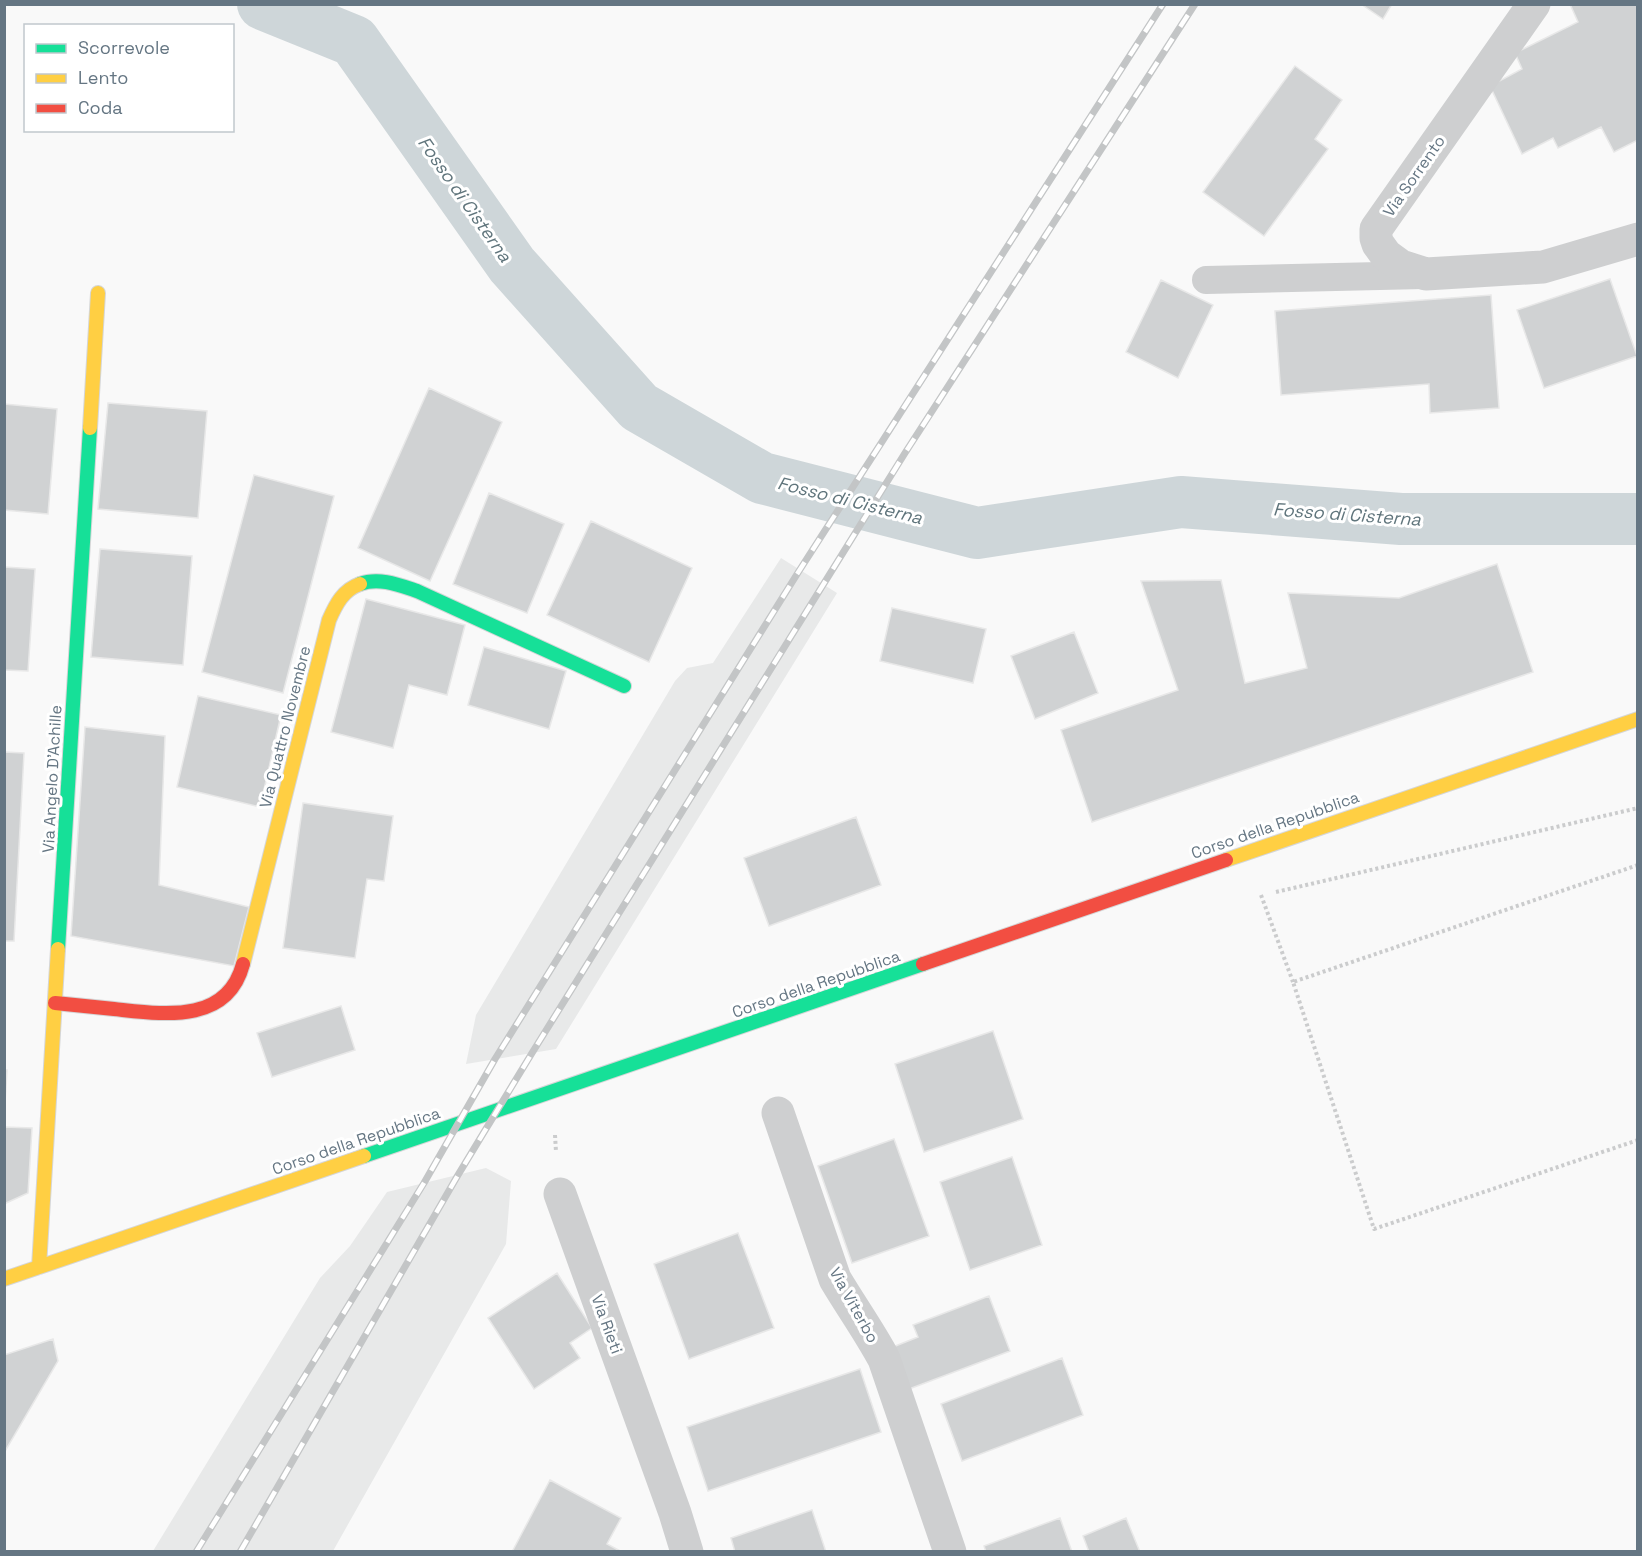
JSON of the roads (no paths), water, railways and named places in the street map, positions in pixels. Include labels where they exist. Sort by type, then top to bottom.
[{"type":"street","name":"Via Sorrento","points":[[1534,4],[1376,229],[1378,244],[1386,255],[1401,266],[1426,274],[1544,267],[1638,239]]},
{"type":"street","name":"Via Angelo D'Achille","points":[[39,1268],[98,293]]},
{"type":"street","name":"Via Quattro Novembre","points":[[55,1003],[154,1013],[189,1012],[208,1007],[218,1001],[237,980],[245,956],[329,620],[340,597],[352,586],[366,581],[399,584],[624,686]]},
{"type":"street","name":"Corso della Repubblica","points":[[4,1279],[1638,719]]},
{"type":"street","name":"Via Viterbo","points":[[778,1113],[835,1279],[872,1335],[884,1359],[950,1551]]},
{"type":"street","name":"Via Rieti","points":[[560,1194],[687,1551]]},
{"type":"lane","points":[[1206,280],[1426,274]]},
{"type":"waterway","name":"Fosso di Cisterna","points":[[263,4],[354,41],[512,265],[639,407],[762,478],[977,533],[1181,502],[1401,519],[1638,519]]},
{"type":"railway","points":[[196,1552],[424,1183],[495,1059],[799,571],[1163,4]]},
{"type":"railway","points":[[240,1552],[458,1175],[532,1053],[905,453],[1195,4]]}]
